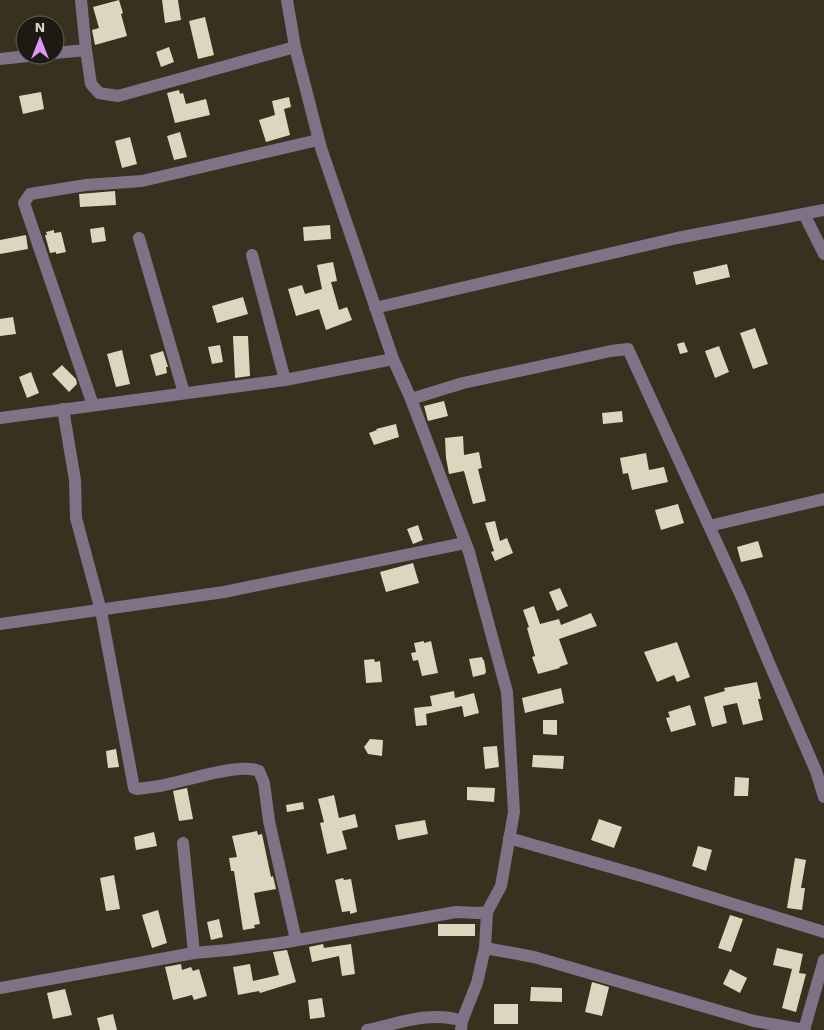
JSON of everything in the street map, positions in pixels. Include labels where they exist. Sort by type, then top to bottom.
[{"type":"street","points":[[81,0],[91,84],[99,93],[118,96],[295,47]]},
{"type":"street","points":[[288,0],[295,47],[318,140],[393,359],[411,399],[465,543],[507,692],[514,812],[501,886],[487,912],[485,948],[477,983],[461,1026],[451,1017],[438,1017],[367,1030]]},
{"type":"street","points":[[65,52],[86,50]]},
{"type":"street","points":[[0,59],[15,57]]},
{"type":"street","points":[[93,405],[24,203],[30,194],[86,185],[142,181],[318,140]]},
{"type":"street","points":[[375,308],[677,238],[824,210]]},
{"type":"street","points":[[804,214],[824,254]]},
{"type":"street","points":[[139,238],[184,393]]},
{"type":"street","points":[[252,255],[285,380]]},
{"type":"street","points":[[411,399],[463,383],[628,349],[743,600],[816,771],[824,796]]},
{"type":"street","points":[[0,417],[285,380],[393,359]]},
{"type":"street","points":[[63,409],[75,480],[76,518],[101,610],[134,788],[160,786],[231,770],[253,768],[259,771],[264,784],[269,821],[296,940]]},
{"type":"street","points":[[709,526],[824,499]]},
{"type":"street","points":[[0,624],[224,592],[465,543]]},
{"type":"street","points":[[509,838],[652,879],[824,932]]},
{"type":"street","points":[[182,843],[194,953]]},
{"type":"street","points":[[0,988],[194,953],[296,940],[456,912],[478,914],[487,912]]},
{"type":"street","points":[[485,948],[534,957],[754,1021],[805,1030],[821,984],[824,960]]},
{"type":"building","points":[[119,0],[127,36],[95,45],[92,30],[99,28],[93,7]]},
{"type":"building","points":[[162,0],[178,0],[181,20],[165,23]]},
{"type":"building","points":[[205,17],[214,55],[198,59],[189,21]]},
{"type":"building","points":[[169,47],[174,62],[161,67],[156,52]]},
{"type":"building","points":[[179,90],[180,94],[183,93],[186,104],[206,99],[210,115],[175,123],[167,93]]},
{"type":"building","points":[[41,92],[44,109],[23,114],[19,96]]},
{"type":"building","points":[[289,97],[291,107],[284,109],[290,135],[266,142],[259,120],[275,115],[272,101]]},
{"type":"building","points":[[180,132],[187,157],[174,160],[167,136]]},
{"type":"building","points":[[130,137],[137,164],[122,168],[115,141]]},
{"type":"building","points":[[115,191],[116,205],[80,207],[79,194]]},
{"type":"building","points":[[330,225],[331,239],[304,241],[303,227]]},
{"type":"building","points":[[104,227],[106,241],[92,243],[90,229]]},
{"type":"building","points":[[54,230],[54,233],[61,232],[66,252],[50,253],[45,235],[47,235],[46,232]]},
{"type":"building","points":[[26,235],[28,249],[0,254],[0,240]]},
{"type":"building","points":[[333,262],[337,281],[331,282],[339,310],[347,307],[352,320],[326,330],[319,309],[296,316],[288,289],[302,285],[305,294],[322,289],[317,265]]},
{"type":"building","points":[[727,264],[730,277],[696,285],[693,272]]},
{"type":"building","points":[[243,297],[248,314],[217,323],[212,306]]},
{"type":"building","points":[[13,317],[16,334],[0,336],[0,319]]},
{"type":"building","points":[[755,328],[768,364],[753,369],[740,333]]},
{"type":"building","points":[[233,336],[248,336],[250,376],[235,378]]},
{"type":"building","points":[[684,342],[688,352],[680,354],[677,344]]},
{"type":"building","points":[[220,345],[223,362],[212,364],[208,347]]},
{"type":"building","points":[[719,346],[729,372],[715,378],[705,351]]},
{"type":"building","points":[[122,350],[130,384],[116,387],[107,354]]},
{"type":"building","points":[[163,351],[168,367],[166,367],[167,373],[156,376],[150,355]]},
{"type":"building","points":[[62,365],[76,379],[77,384],[69,392],[52,374]]},
{"type":"building","points":[[31,372],[39,393],[27,398],[19,377]]},
{"type":"building","points":[[444,401],[448,416],[428,421],[424,406]]},
{"type":"building","points":[[622,411],[623,422],[603,424],[602,413]]},
{"type":"building","points":[[396,424],[399,437],[374,445],[369,433],[376,429]]},
{"type":"building","points":[[463,436],[464,455],[479,452],[482,468],[478,469],[486,501],[473,504],[464,471],[449,474],[445,438]]},
{"type":"building","points":[[646,453],[649,470],[664,467],[668,482],[632,490],[628,473],[623,474],[620,458]]},
{"type":"building","points":[[678,504],[684,523],[661,530],[655,510]]},
{"type":"building","points":[[495,521],[500,541],[507,538],[513,553],[495,561],[491,552],[494,551],[485,523]]},
{"type":"building","points":[[418,525],[423,540],[413,544],[407,529]]},
{"type":"building","points":[[758,541],[763,557],[741,562],[737,547]]},
{"type":"building","points":[[413,563],[419,583],[386,592],[380,572]]},
{"type":"building","points":[[560,588],[568,606],[557,611],[549,592]]},
{"type":"building","points":[[534,606],[540,624],[559,619],[561,625],[591,613],[597,626],[559,639],[568,664],[538,674],[532,657],[535,656],[527,628],[529,627],[523,610]]},
{"type":"building","points":[[424,641],[424,643],[431,641],[438,673],[422,676],[418,660],[413,661],[411,653],[416,652],[414,643]]},
{"type":"building","points":[[677,642],[690,677],[677,682],[674,675],[657,682],[644,652]]},
{"type":"building","points":[[482,657],[486,672],[485,674],[473,677],[469,659]]},
{"type":"building","points":[[374,659],[375,662],[380,661],[382,682],[366,683],[364,660]]},
{"type":"building","points":[[757,682],[761,699],[758,699],[763,720],[743,725],[737,703],[723,706],[727,723],[712,727],[704,697],[725,691],[724,688]]},
{"type":"building","points":[[561,688],[564,703],[525,713],[522,698]]},
{"type":"building","points":[[454,691],[455,698],[474,693],[479,713],[464,717],[462,706],[426,714],[427,725],[416,726],[414,708],[432,706],[430,696]]},
{"type":"building","points":[[690,705],[696,725],[671,732],[666,718],[670,717],[668,712]]},
{"type":"building","points":[[543,720],[557,720],[557,735],[543,734]]},
{"type":"building","points":[[370,739],[383,740],[382,756],[368,754],[364,747]]},
{"type":"building","points":[[497,746],[499,767],[485,769],[483,747]]},
{"type":"building","points":[[116,749],[119,767],[108,768],[106,751]]},
{"type":"building","points":[[533,755],[564,756],[563,769],[532,767]]},
{"type":"building","points":[[735,777],[749,778],[748,796],[734,796]]},
{"type":"building","points":[[467,787],[495,788],[494,802],[467,800]]},
{"type":"building","points":[[187,788],[193,819],[179,821],[173,791]]},
{"type":"building","points":[[334,795],[339,818],[355,814],[358,827],[342,831],[347,849],[327,854],[320,823],[324,822],[318,799]]},
{"type":"building","points":[[303,802],[304,809],[287,812],[286,805]]},
{"type":"building","points":[[599,819],[622,827],[614,848],[591,840]]},
{"type":"building","points":[[425,820],[428,834],[398,840],[395,825]]},
{"type":"building","points":[[257,831],[258,835],[262,834],[271,877],[273,876],[276,889],[254,893],[260,924],[254,925],[255,928],[243,930],[234,871],[231,871],[229,858],[237,857],[232,836]]},
{"type":"building","points":[[154,832],[157,846],[136,850],[134,837]]},
{"type":"building","points":[[698,846],[712,850],[706,871],[692,866]]},
{"type":"building","points":[[795,858],[806,860],[801,888],[805,888],[802,910],[787,908]]},
{"type":"building","points":[[114,875],[120,909],[106,911],[100,878]]},
{"type":"building","points":[[343,878],[344,880],[351,879],[357,912],[350,914],[350,911],[342,912],[335,880]]},
{"type":"building","points":[[158,910],[167,943],[152,948],[142,915]]},
{"type":"building","points":[[730,915],[743,919],[731,952],[718,948]]},
{"type":"building","points":[[219,919],[223,937],[211,940],[207,922]]},
{"type":"building","points":[[438,924],[475,924],[475,936],[438,936]]},
{"type":"building","points":[[323,944],[324,948],[351,944],[355,974],[342,976],[339,956],[312,962],[309,947]]},
{"type":"building","points":[[777,948],[803,954],[799,973],[806,974],[796,1012],[782,1008],[792,969],[773,965]]},
{"type":"building","points":[[287,950],[296,982],[260,993],[259,991],[238,995],[233,967],[250,964],[253,981],[279,975],[273,952]]},
{"type":"building","points":[[181,964],[182,970],[191,967],[193,971],[199,969],[207,996],[194,1000],[192,995],[173,1000],[165,967]]},
{"type":"building","points":[[730,969],[747,978],[740,993],[723,984]]},
{"type":"building","points":[[592,982],[609,987],[602,1016],[585,1012]]},
{"type":"building","points":[[531,987],[562,988],[562,1002],[530,1001]]},
{"type":"building","points":[[65,989],[72,1015],[53,1019],[47,993]]},
{"type":"building","points":[[322,998],[325,1017],[310,1019],[308,1000]]},
{"type":"building","points":[[494,1004],[518,1004],[518,1024],[494,1024]]},
{"type":"building","points":[[113,1014],[117,1030],[100,1030],[97,1018]]}]
